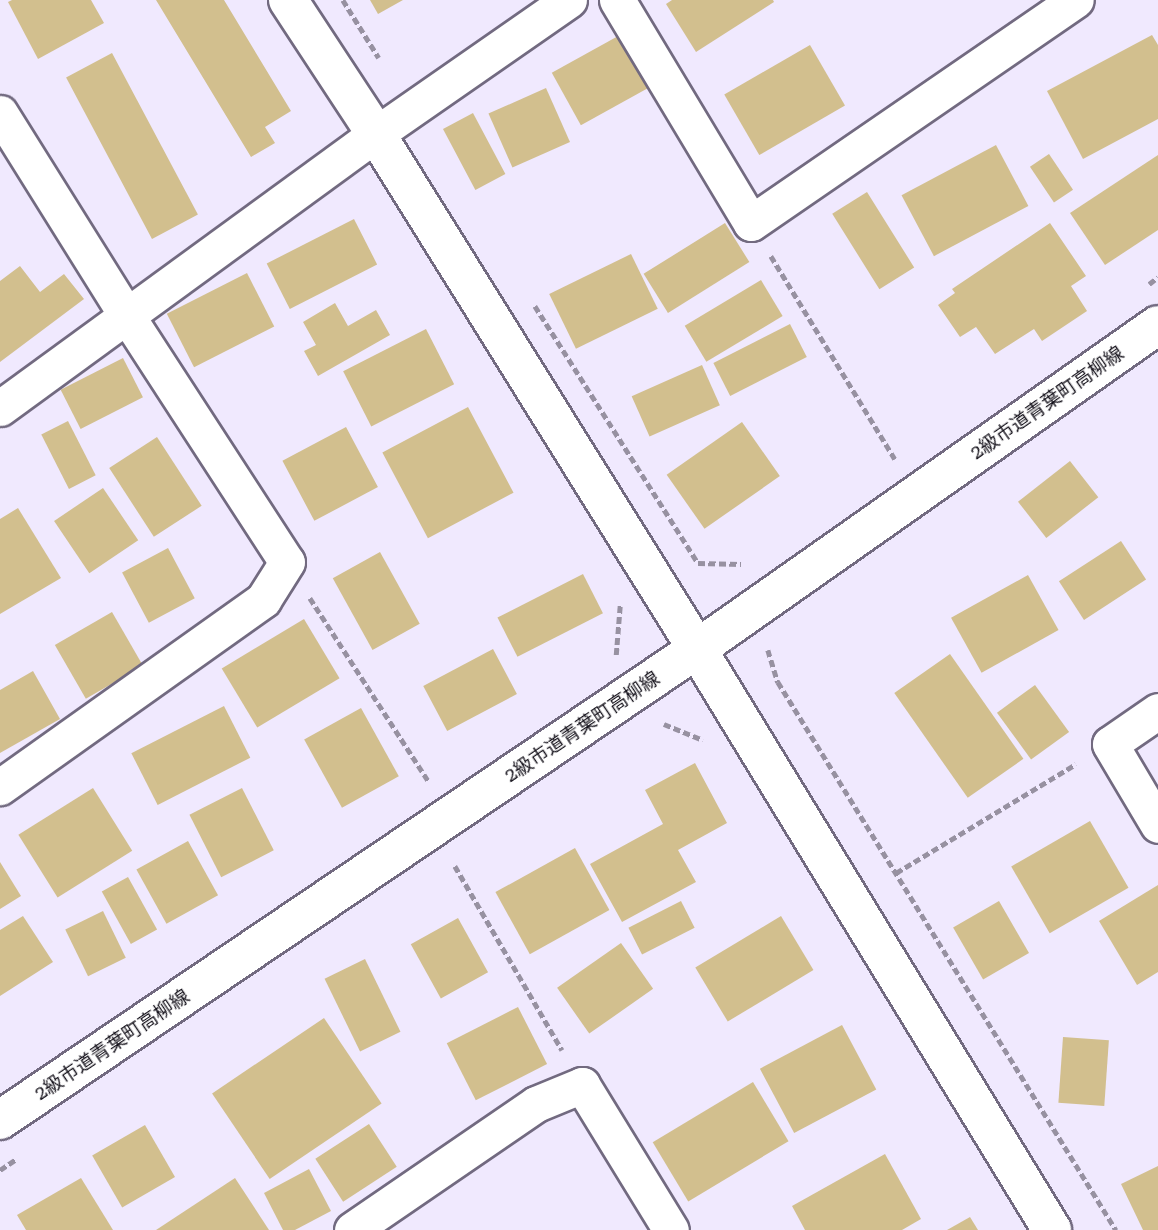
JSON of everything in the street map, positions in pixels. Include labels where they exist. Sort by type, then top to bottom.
[{"type":"street","points":[[288,0],[376,134],[698,649],[1052,1230]]},
{"type":"street","points":[[0,408],[376,134],[569,0]]},
{"type":"street","points":[[617,0],[751,223],[1076,0]]},
{"type":"street","points":[[0,113],[127,316],[287,562],[263,600],[0,787]]},
{"type":"street","name":"2級市道青葉町高柳線","points":[[0,1120],[698,649],[1158,325]]},
{"type":"street","points":[[1158,711],[1110,744],[1158,825]]},
{"type":"street","points":[[352,1230],[536,1104],[582,1085],[671,1230]]},
{"type":"path","points":[[342,0],[380,59]]},
{"type":"path","points":[[751,223],[895,458]]},
{"type":"path","points":[[1147,285],[1158,277]]},
{"type":"path","points":[[535,305],[698,563],[738,566],[749,559]]},
{"type":"path","points":[[884,466],[906,451]]},
{"type":"path","points":[[287,562],[431,785],[442,777]]},
{"type":"path","points":[[605,663],[616,656],[620,604],[613,593]]},
{"type":"path","points":[[767,648],[778,682],[1116,1230]]},
{"type":"path","points":[[655,730],[666,723],[703,739],[710,751]]},
{"type":"path","points":[[896,873],[1110,744]]},
{"type":"path","points":[[444,873],[466,858]]},
{"type":"path","points":[[455,866],[582,1085]]},
{"type":"path","points":[[0,1170],[23,1155]]},
{"type":"building","points":[[91,0],[104,23],[38,59],[8,2]]},
{"type":"building","points":[[156,0],[224,0],[291,111],[265,127],[275,143],[251,157]]},
{"type":"building","points":[[370,0],[403,0],[378,14]]},
{"type":"building","points":[[672,0],[774,2],[696,52],[666,4]]},
{"type":"building","points":[[620,35],[649,87],[581,125],[552,73]]},
{"type":"building","points":[[1152,35],[1158,45],[1158,119],[1083,159],[1047,91]]},
{"type":"building","points":[[810,45],[845,106],[759,155],[724,94]]},
{"type":"building","points":[[112,53],[198,215],[152,239],[66,77]]},
{"type":"building","points":[[546,88],[570,142],[512,168],[488,114]]},
{"type":"building","points":[[473,113],[505,174],[475,190],[443,129]]},
{"type":"building","points":[[996,145],[1028,206],[934,256],[902,195]]},
{"type":"building","points":[[1049,154],[1073,190],[1054,203],[1030,167]]},
{"type":"building","points":[[1158,155],[1158,230],[1105,265],[1070,213]]},
{"type":"building","points":[[867,192],[914,267],[879,289],[832,214]]},
{"type":"building","points":[[354,219],[377,264],[290,309],[267,263]]},
{"type":"building","points":[[725,223],[749,262],[668,313],[644,274]]},
{"type":"building","points":[[1050,223],[1086,276],[1071,286],[1087,311],[1042,341],[1034,329],[995,354],[976,327],[960,337],[938,305],[955,293],[952,289]]},
{"type":"building","points":[[631,254],[658,309],[576,349],[549,294]]},
{"type":"building","points":[[20,266],[40,292],[64,274],[84,299],[0,362],[0,281]]},
{"type":"building","points":[[247,273],[274,326],[194,367],[167,314]]},
{"type":"building","points":[[761,280],[783,316],[706,362],[685,326]]},
{"type":"building","points":[[335,303],[348,326],[376,310],[390,335],[318,376],[304,351],[316,345],[303,322]]},
{"type":"building","points":[[790,324],[807,357],[730,396],[713,363]]},
{"type":"building","points":[[426,329],[454,384],[371,426],[343,371]]},
{"type":"building","points":[[123,358],[143,397],[81,429],[61,390]]},
{"type":"building","points":[[702,365],[720,405],[650,437],[632,396]]},
{"type":"building","points":[[468,407],[514,493],[428,538],[382,453]]},
{"type":"building","points":[[68,421],[96,475],[69,489],[41,435]]},
{"type":"building","points":[[742,422],[780,476],[704,529],[667,475]]},
{"type":"building","points":[[346,427],[378,487],[314,521],[282,461]]},
{"type":"building","points":[[157,437],[202,506],[154,537],[109,468]]},
{"type":"building","points":[[1070,461],[1098,497],[1046,538],[1018,502]]},
{"type":"building","points":[[103,488],[138,540],[89,573],[54,521]]},
{"type":"building","points":[[18,508],[61,578],[0,614],[0,519]]},
{"type":"building","points":[[1121,541],[1146,580],[1084,620],[1059,581]]},
{"type":"building","points":[[168,548],[195,598],[149,623],[122,572]]},
{"type":"building","points":[[380,552],[420,624],[373,650],[333,578]]},
{"type":"building","points":[[583,574],[603,613],[517,657],[497,618]]},
{"type":"building","points":[[1028,575],[1059,630],[982,673],[951,618]]},
{"type":"building","points":[[112,612],[143,666],[86,699],[55,645]]},
{"type":"building","points":[[304,619],[340,678],[257,728],[222,668]]},
{"type":"building","points":[[493,649],[517,694],[447,731],[423,686]]},
{"type":"building","points":[[950,654],[1023,759],[968,798],[894,693]]},
{"type":"building","points":[[33,671],[60,719],[0,753],[0,690]]},
{"type":"building","points":[[1035,685],[1069,732],[1031,760],[997,713]]},
{"type":"building","points":[[224,706],[250,758],[158,805],[131,753]]},
{"type":"building","points":[[361,708],[399,776],[342,808],[304,740]]},
{"type":"building","points":[[695,763],[727,823],[678,850],[696,882],[622,922],[590,864],[663,824],[645,790]]},
{"type":"building","points":[[93,788],[132,851],[58,897],[18,835]]},
{"type":"building","points":[[242,788],[274,850],[221,877],[189,815]]},
{"type":"building","points":[[1090,821],[1128,888],[1050,933],[1011,866]]},
{"type":"building","points":[[188,841],[218,895],[166,924],[136,870]]},
{"type":"building","points":[[575,848],[609,910],[530,954],[495,892]]},
{"type":"building","points":[[0,862],[21,896],[0,909]]},
{"type":"building","points":[[128,877],[157,929],[131,944],[102,892]]},
{"type":"building","points":[[1158,885],[1158,972],[1137,985],[1099,921]]},
{"type":"building","points":[[681,901],[695,928],[642,955],[628,928]]},
{"type":"building","points":[[999,901],[1029,953],[983,979],[953,928]]},
{"type":"building","points":[[103,911],[126,958],[88,976],[65,929]]},
{"type":"building","points":[[23,916],[53,962],[0,996],[0,930]]},
{"type":"building","points":[[781,916],[813,970],[728,1022],[695,968]]},
{"type":"building","points":[[458,918],[488,972],[441,998],[411,944]]},
{"type":"building","points":[[621,943],[653,989],[589,1034],[557,988]]},
{"type":"building","points":[[365,959],[401,1032],[360,1052],[325,979]]},
{"type":"building","points":[[518,1007],[547,1064],[476,1100],[447,1043]]},
{"type":"building","points":[[324,1018],[382,1103],[270,1179],[212,1093]]},
{"type":"building","points":[[842,1025],[876,1089],[794,1133],[760,1069]]},
{"type":"building","points":[[1063,1037],[1109,1040],[1104,1106],[1058,1103]]},
{"type":"building","points":[[753,1082],[789,1141],[688,1201],[653,1142]]},
{"type":"building","points":[[369,1124],[397,1167],[343,1202],[315,1159]]},
{"type":"building","points":[[145,1125],[175,1177],[122,1207],[92,1156]]},
{"type":"building","points":[[885,1154],[921,1219],[902,1230],[805,1230],[792,1206]]},
{"type":"building","points":[[1158,1166],[1158,1230],[1143,1230],[1121,1184]]},
{"type":"building","points":[[309,1169],[331,1211],[295,1230],[283,1230],[264,1193]]},
{"type":"building","points":[[81,1178],[113,1230],[26,1230],[17,1215]]},
{"type":"building","points":[[235,1178],[269,1230],[156,1230]]},
{"type":"building","points":[[970,1217],[978,1230],[947,1230]]}]
